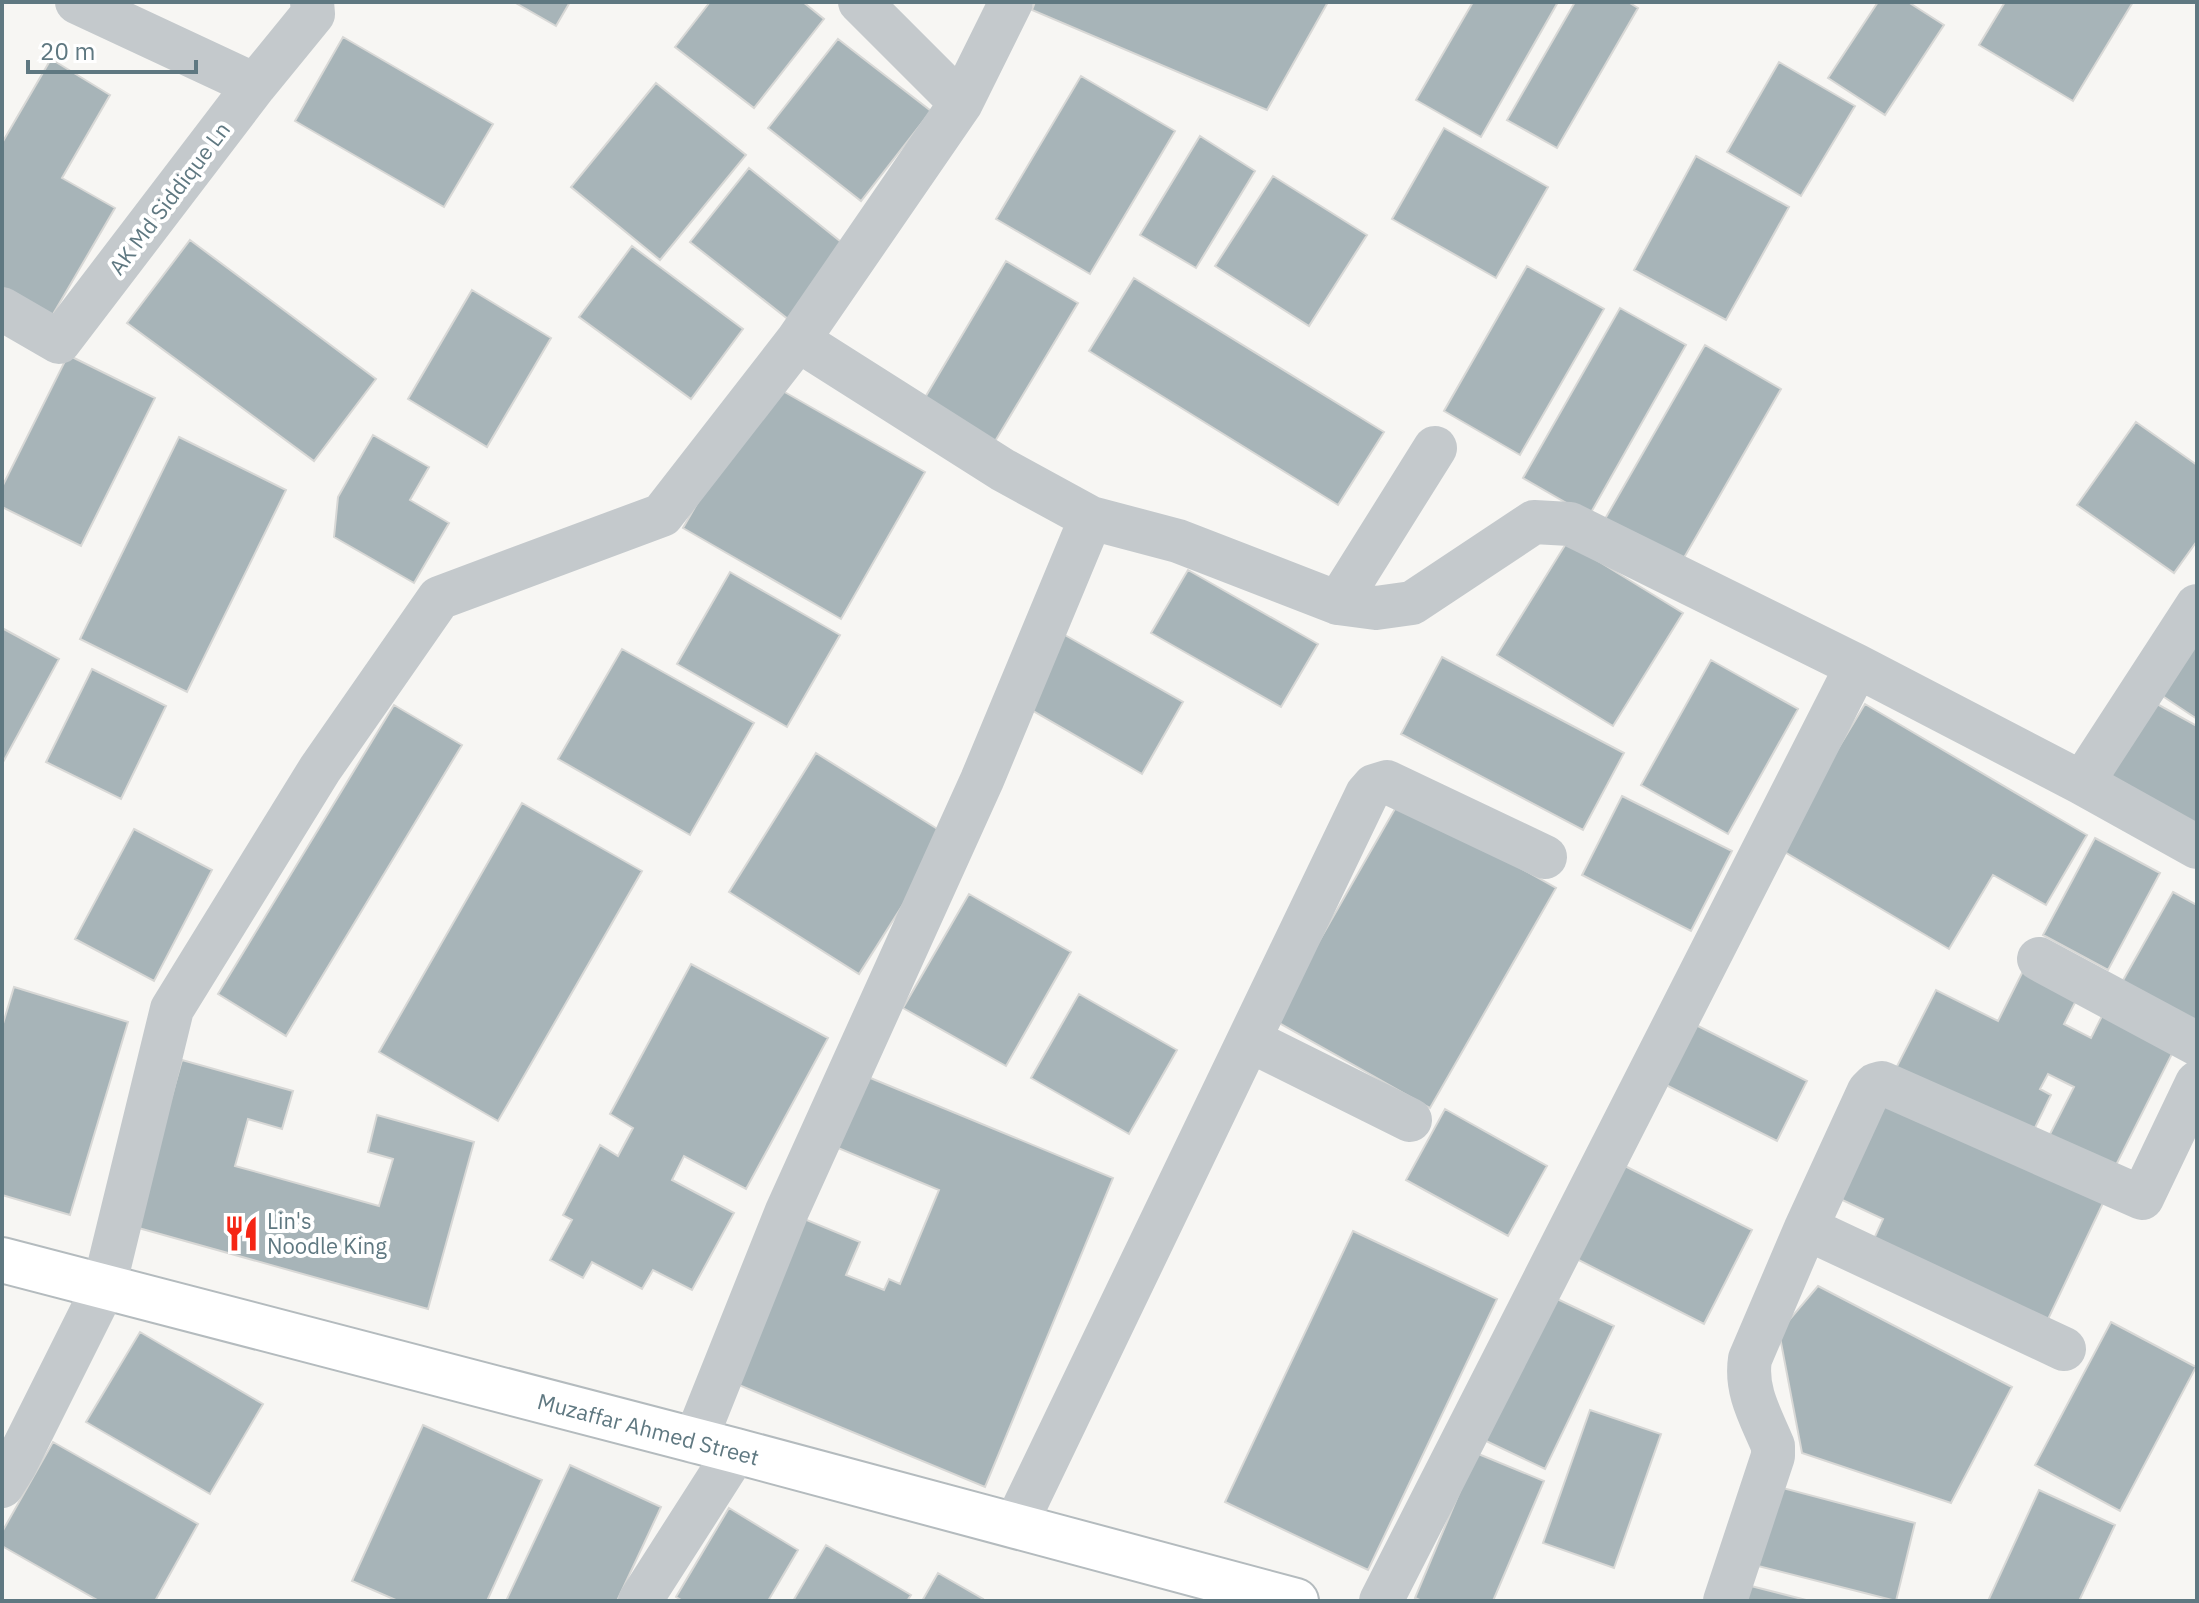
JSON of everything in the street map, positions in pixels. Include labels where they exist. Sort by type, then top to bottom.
[{"type":"main road","name":"Muzaffar Ahmed Street","points":[[2,1260],[1296,1601]]},
{"type":"street","points":[[77,2],[255,85]]},
{"type":"street","name":"AK Md Siddique Ln","points":[[2,309],[59,342],[313,14],[312,2]]},
{"type":"street","points":[[860,2],[961,103]]},
{"type":"street","points":[[2,1486],[104,1287],[172,1009],[320,769],[439,598],[662,515],[798,340],[961,103],[1011,2]]},
{"type":"street","points":[[798,340],[1003,470],[1091,518],[1178,541],[1338,603],[1376,608],[1412,603],[1534,522],[1570,524],[1857,666],[2082,783],[2197,847]]},
{"type":"street","points":[[1338,603],[1435,448]]},
{"type":"street","points":[[640,1601],[716,1446],[787,1211],[982,780],[1091,518]]},
{"type":"street","points":[[2082,783],[2197,606]]},
{"type":"street","points":[[1381,1601],[1857,666]]},
{"type":"street","points":[[1015,1526],[1367,794],[1374,786],[1387,782],[1545,857]]},
{"type":"street","points":[[2039,959],[2197,1044]]},
{"type":"street","points":[[1249,1040],[1410,1120]]},
{"type":"street","points":[[1725,1601],[1773,1456],[1773,1446],[1749,1386],[1750,1359],[1869,1091],[1882,1083],[2142,1198],[2197,1083]]},
{"type":"street","points":[[1806,1228],[2064,1349]]},
{"type":"building","points":[[514,2],[570,2],[556,26]]},
{"type":"building","points":[[710,2],[803,2],[824,19],[754,108],[675,47]]},
{"type":"building","points":[[1035,2],[1328,2],[1267,110],[1032,10]]},
{"type":"building","points":[[1473,2],[1558,2],[1481,137],[1416,100]]},
{"type":"building","points":[[1575,2],[1628,2],[1638,8],[1557,148],[1507,120]]},
{"type":"building","points":[[1878,2],[1908,2],[1944,25],[1885,115],[1828,78]]},
{"type":"building","points":[[2005,2],[2133,2],[2073,101],[1979,45]]},
{"type":"building","points":[[343,37],[493,124],[444,207],[295,121]]},
{"type":"building","points":[[838,39],[931,111],[861,201],[768,128]]},
{"type":"building","points":[[51,59],[110,95],[62,178],[115,208],[45,328],[2,303],[2,143]]},
{"type":"building","points":[[1779,62],[1855,106],[1801,196],[1727,152]]},
{"type":"building","points":[[1081,76],[1175,131],[1090,274],[996,219]]},
{"type":"building","points":[[656,83],[746,155],[660,260],[571,187]]},
{"type":"building","points":[[1444,128],[1548,187],[1496,278],[1392,219]]},
{"type":"building","points":[[1200,136],[1255,171],[1196,268],[1140,235]]},
{"type":"building","points":[[1696,156],[1789,207],[1726,320],[1634,270]]},
{"type":"building","points":[[749,168],[851,250],[793,323],[690,242]]},
{"type":"building","points":[[1273,176],[1367,235],[1309,326],[1215,266]]},
{"type":"building","points":[[190,240],[376,379],[314,461],[127,323]]},
{"type":"building","points":[[632,246],[743,329],[691,399],[579,317]]},
{"type":"building","points":[[1006,261],[1078,303],[991,448],[920,406]]},
{"type":"building","points":[[1527,266],[1604,309],[1520,455],[1444,411]]},
{"type":"building","points":[[1134,278],[1384,432],[1338,505],[1089,351]]},
{"type":"building","points":[[472,290],[551,338],[487,447],[408,399]]},
{"type":"building","points":[[1620,308],[1686,345],[1589,516],[1523,478]]},
{"type":"building","points":[[1705,345],[1781,389],[1681,563],[1605,519]]},
{"type":"building","points":[[68,355],[155,398],[81,546],[2,507],[2,487]]},
{"type":"building","points":[[767,382],[925,472],[841,619],[683,528]]},
{"type":"building","points":[[2136,422],[2197,465],[2197,541],[2174,573],[2077,505]]},
{"type":"building","points":[[373,435],[429,467],[410,500],[449,523],[414,583],[334,537],[338,497]]},
{"type":"building","points":[[179,437],[286,490],[187,692],[80,639]]},
{"type":"building","points":[[1567,542],[1683,613],[1613,726],[1497,655]]},
{"type":"building","points":[[1188,570],[1318,644],[1281,707],[1151,633]]},
{"type":"building","points":[[730,572],[840,635],[787,727],[677,664]]},
{"type":"building","points":[[2197,620],[2197,719],[2152,689]]},
{"type":"building","points":[[2,628],[59,659],[2,764]]},
{"type":"building","points":[[1056,630],[1183,702],[1142,774],[1016,701]]},
{"type":"building","points":[[622,649],[754,723],[690,835],[558,759]]},
{"type":"building","points":[[1442,657],[1624,753],[1583,830],[1401,734]]},
{"type":"building","points":[[1711,660],[1798,709],[1728,834],[1641,785]]},
{"type":"building","points":[[92,669],[166,706],[121,799],[46,762]]},
{"type":"building","points":[[2148,699],[2197,726],[2197,844],[2097,789]]},
{"type":"building","points":[[1865,704],[2087,835],[2046,905],[1993,875],[1949,949],[1778,848]]},
{"type":"building","points":[[394,705],[462,745],[286,1036],[218,994]]},
{"type":"building","points":[[816,753],[947,835],[859,974],[729,892]]},
{"type":"building","points":[[1622,796],[1732,851],[1691,931],[1582,875]]},
{"type":"building","points":[[1400,800],[1556,888],[1430,1108],[1274,1020]]},
{"type":"building","points":[[522,803],[642,871],[498,1121],[379,1052]]},
{"type":"building","points":[[134,829],[212,870],[154,981],[75,939]]},
{"type":"building","points":[[2095,838],[2160,873],[2108,970],[2043,935]]},
{"type":"building","points":[[2173,892],[2197,905],[2197,1037],[2117,991]]},
{"type":"building","points":[[969,894],[1071,952],[1006,1066],[903,1008]]},
{"type":"building","points":[[2027,963],[2081,991],[2064,1024],[2091,1038],[2108,1004],[2179,1040],[2111,1175],[2046,1142],[2074,1087],[2048,1074],[2040,1089],[2051,1095],[2029,1140],[1890,1080],[1936,990],[1998,1021]]},
{"type":"building","points":[[691,964],[828,1038],[746,1189],[684,1156],[672,1180],[734,1213],[692,1290],[653,1270],[642,1289],[592,1262],[583,1278],[550,1260],[572,1220],[563,1215],[600,1145],[618,1156],[633,1128],[610,1114]]},
{"type":"building","points":[[14,987],[128,1022],[70,1215],[2,1195],[2,1027]]},
{"type":"building","points":[[1079,994],[1177,1050],[1129,1134],[1031,1078]]},
{"type":"building","points":[[1696,1025],[1807,1081],[1777,1141],[1666,1085]]},
{"type":"building","points":[[182,1060],[293,1091],[282,1129],[248,1119],[235,1166],[379,1206],[393,1159],[368,1152],[377,1115],[474,1142],[428,1309],[135,1227]]},
{"type":"building","points":[[868,1077],[1113,1178],[985,1487],[734,1383],[802,1218],[860,1242],[846,1275],[884,1290],[889,1279],[900,1284],[939,1190],[838,1148]]},
{"type":"building","points":[[1886,1098],[2104,1201],[2041,1334],[1868,1252],[1883,1219],[1838,1198]]},
{"type":"building","points":[[1445,1109],[1547,1166],[1508,1236],[1406,1180]]},
{"type":"building","points":[[1611,1159],[1752,1230],[1704,1324],[1563,1252]]},
{"type":"building","points":[[1353,1231],[1497,1299],[1368,1570],[1225,1502]]},
{"type":"building","points":[[1818,1286],[2012,1387],[1951,1503],[1802,1453],[1779,1332]]},
{"type":"building","points":[[1553,1297],[1614,1326],[1545,1469],[1484,1440]]},
{"type":"building","points":[[2111,1322],[2196,1367],[2120,1511],[2035,1465]]},
{"type":"building","points":[[140,1332],[263,1404],[210,1494],[86,1422]]},
{"type":"building","points":[[1590,1410],[1661,1434],[1614,1568],[1543,1543]]},
{"type":"building","points":[[423,1425],[542,1480],[487,1601],[398,1601],[352,1581]]},
{"type":"building","points":[[53,1442],[198,1524],[155,1601],[99,1601],[2,1546],[2,1532]]},
{"type":"building","points":[[1476,1453],[1544,1481],[1493,1601],[1422,1601],[1415,1598]]},
{"type":"building","points":[[570,1465],[661,1507],[617,1601],[506,1601]]},
{"type":"building","points":[[1775,1486],[1915,1523],[1896,1601],[1754,1565]]},
{"type":"building","points":[[2039,1490],[2115,1525],[2079,1601],[1988,1601]]},
{"type":"building","points":[[729,1508],[798,1550],[768,1601],[683,1601],[676,1597]]},
{"type":"building","points":[[826,1545],[911,1595],[907,1601],[793,1601]]},
{"type":"building","points":[[938,1573],[983,1599],[982,1601],[922,1601]]},
{"type":"building","points":[[1747,1585],[1810,1601],[1743,1601]]},
{"type":"place","name":"Lin's Noodle King","points":[[241,1233]]}]
